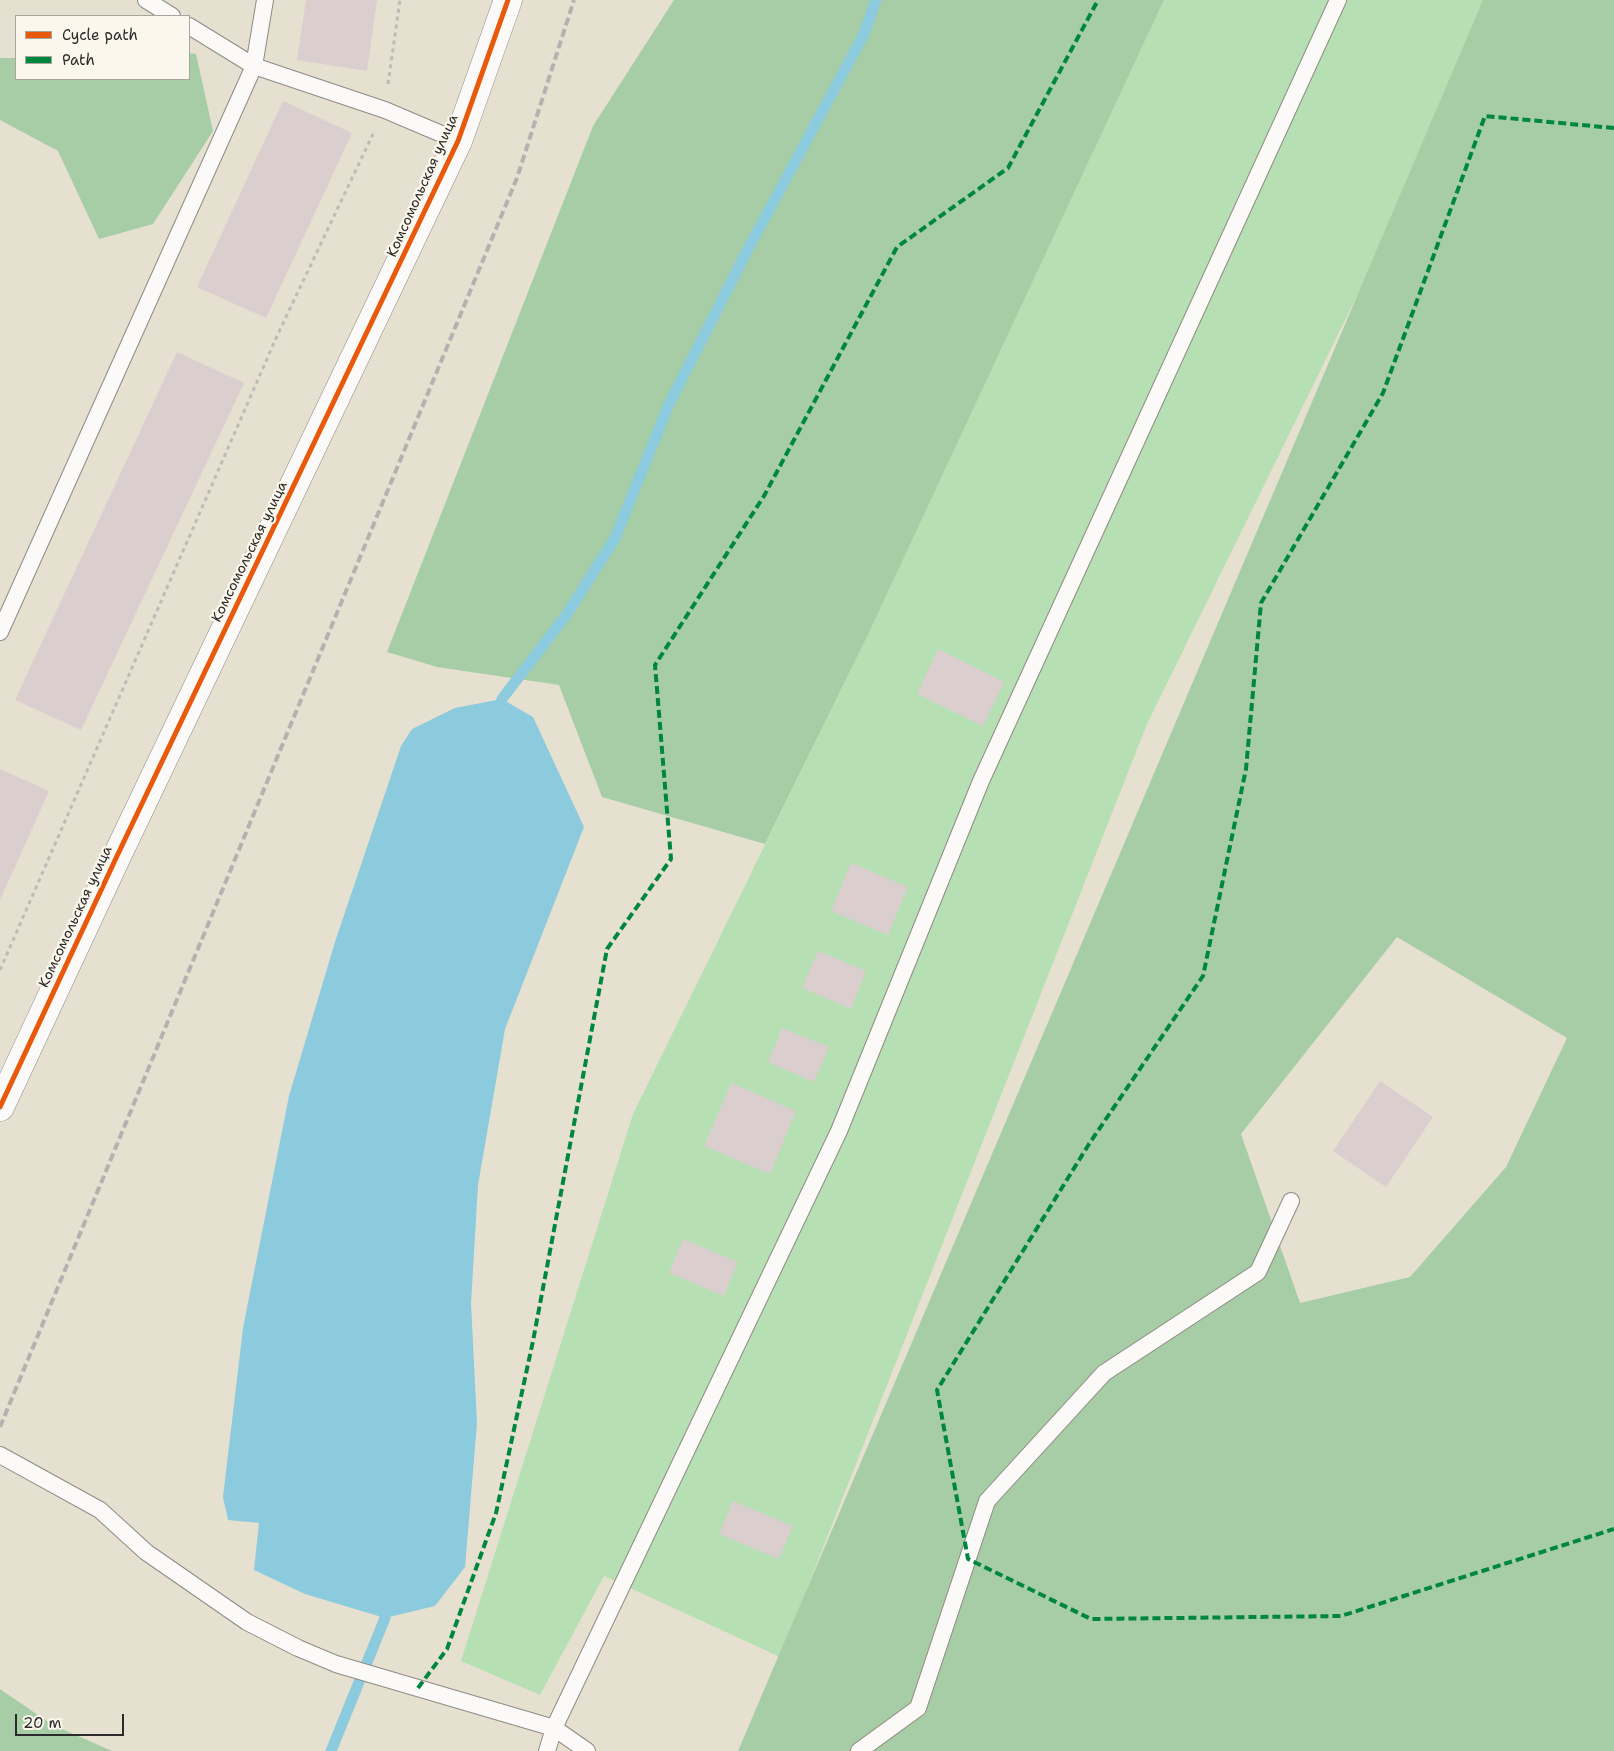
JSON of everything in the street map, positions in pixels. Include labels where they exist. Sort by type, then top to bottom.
[{"type":"street","name":"Комсомольская улица","points":[[0,1108],[117,856],[458,140],[508,0]]},
{"type":"lane","points":[[146,0],[170,15]]},
{"type":"lane","points":[[0,632],[254,66],[265,0]]},
{"type":"lane","points":[[548,1751],[554,1728],[839,1131],[982,781],[1338,0]]},
{"type":"lane","points":[[190,27],[254,66],[385,110],[458,140]]},
{"type":"lane","points":[[859,1751],[918,1708],[987,1501],[1104,1373],[1258,1272],[1291,1201]]},
{"type":"lane","points":[[0,1455],[100,1510],[146,1552],[247,1622],[298,1648],[336,1664],[554,1728],[587,1751]]},
{"type":"path","points":[[0,970],[277,336],[385,110],[400,0]]},
{"type":"green space","points":[[674,0],[1164,0],[867,637],[765,844],[602,797],[559,685],[437,667],[387,652],[593,126]]},
{"type":"green space","points":[[1164,0],[1502,0],[1147,724],[780,1657],[604,1576],[540,1695],[461,1661],[633,1114],[867,637]]},
{"type":"green space","points":[[1483,0],[1614,0],[1614,1751],[738,1751]],"holes":[[[1397,937],[1567,1038],[1506,1167],[1410,1277],[1300,1303],[1241,1134]]]},
{"type":"green space","points":[[190,53],[196,54],[213,131],[153,224],[99,239],[58,151],[0,120],[0,58],[15,58],[15,80],[190,80]]},
{"type":"green space","points":[[0,1689],[51,1724],[112,1751],[0,1751]]},
{"type":"water","points":[[502,699],[533,717],[584,827],[505,1029],[478,1185],[471,1303],[477,1423],[465,1567],[435,1606],[385,1618],[305,1594],[254,1570],[259,1523],[228,1520],[223,1497],[243,1328],[289,1096],[335,942],[401,746],[412,729],[455,708]]},
{"type":"building","points":[[306,0],[377,0],[367,71],[297,60]]},
{"type":"building","points":[[283,101],[352,133],[266,318],[197,287]]},
{"type":"building","points":[[177,352],[244,383],[81,730],[15,700]]},
{"type":"building","points":[[938,649],[1004,682],[983,726],[917,694]]},
{"type":"building","points":[[0,769],[49,791],[0,900]]},
{"type":"building","points":[[851,863],[908,887],[888,935],[831,911]]},
{"type":"building","points":[[818,951],[866,971],[851,1009],[802,988]]},
{"type":"building","points":[[782,1028],[829,1047],[814,1082],[768,1062]]},
{"type":"building","points":[[1380,1081],[1433,1117],[1386,1187],[1333,1151]]},
{"type":"building","points":[[731,1083],[796,1111],[770,1174],[704,1146]]},
{"type":"building","points":[[683,1239],[738,1262],[724,1296],[669,1273]]},
{"type":"building","points":[[733,1501],[793,1526],[779,1559],[719,1534]]},
{"type":"waterway","points":[[498,714],[502,699],[567,614],[615,538],[669,404],[748,249],[864,34],[876,0]]},
{"type":"waterway","points":[[331,1751],[385,1618],[383,1603]]},
{"type":"railway","points":[[0,1427],[517,178],[574,0]]},
{"type":"marked path","points":[[418,1688],[447,1649],[496,1513],[533,1341],[607,949],[671,859],[655,665],[764,496],[897,247],[1008,168],[1098,0]]},
{"type":"marked path","points":[[1614,128],[1485,116],[1383,393],[1261,603],[1246,769],[1203,976],[1089,1144],[937,1390],[968,1559],[1091,1619],[1341,1616],[1614,1529]]},
{"type":"cycle path","points":[[0,1107],[117,856],[458,141],[508,0]]}]
